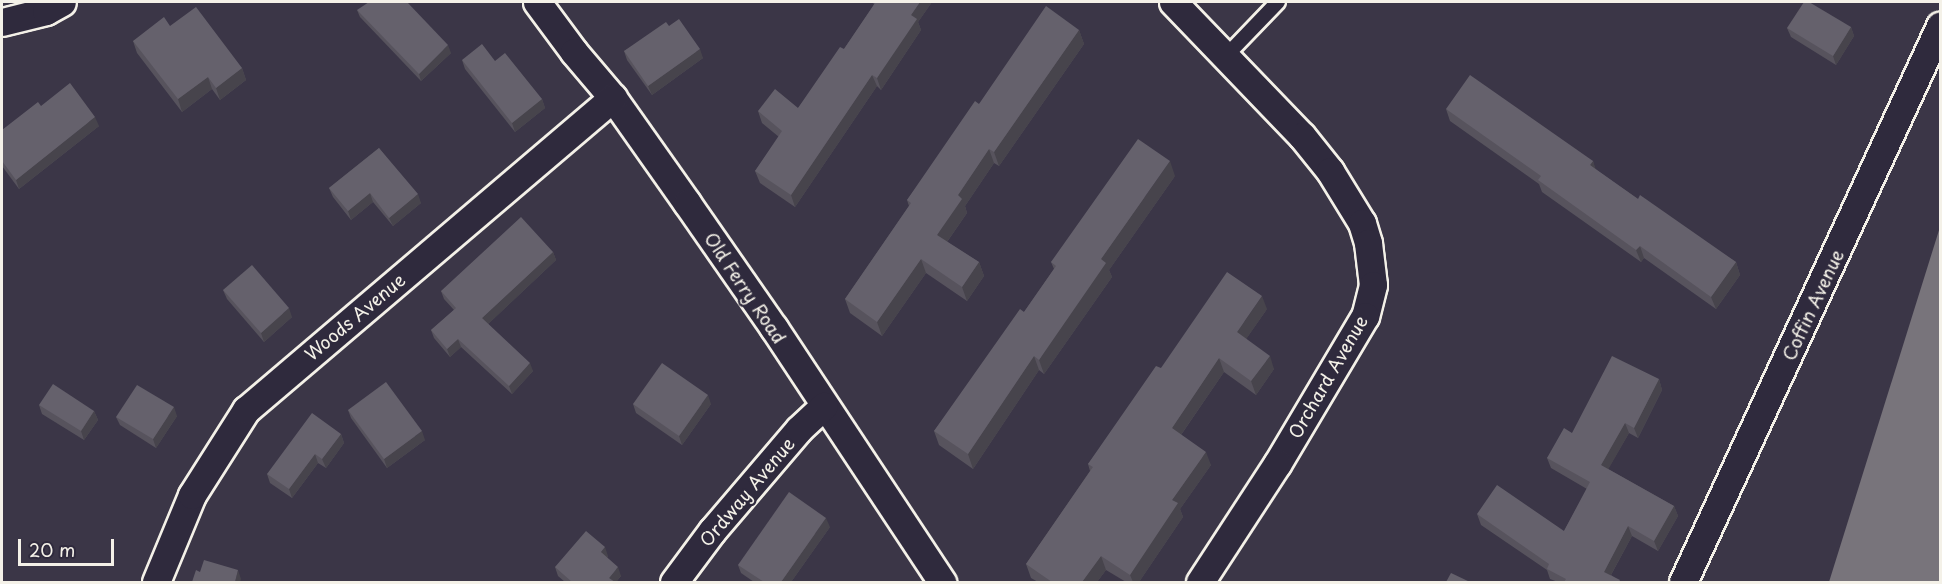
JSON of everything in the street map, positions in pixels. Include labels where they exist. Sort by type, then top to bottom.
[{"type":"street","points":[[2,22],[46,11],[62,2]]},
{"type":"street","name":"Old Ferry Road","points":[[537,2],[574,52],[613,98],[774,328],[942,582]]},
{"type":"street","name":"Orchard Avenue","points":[[1173,2],[1302,136],[1348,200],[1362,223],[1368,243],[1373,285],[1365,316],[1277,464],[1200,582]]},
{"type":"street","name":"Coffin Avenue","points":[[1683,582],[1941,26]]},
{"type":"street","name":"Woods Avenue","points":[[156,582],[192,495],[246,410],[613,98]]},
{"type":"street","name":"Ordway Avenue","points":[[674,582],[712,531],[800,429],[824,406]]},
{"type":"lane","points":[[1226,56],[1278,2]]},
{"type":"shaded area","points":[[1940,227],[1940,582],[1829,582]]},
{"type":"building","points":[[369,2],[407,2],[448,45],[419,74],[357,10]]},
{"type":"building","points":[[874,2],[920,2],[911,15],[917,19],[877,78],[872,75],[791,195],[755,171],[782,131],[758,111],[775,89],[798,108],[840,47],[844,49]]},
{"type":"building","points":[[1804,2],[1809,2],[1851,27],[1833,56],[1787,28]]},
{"type":"building","points":[[1046,6],[1079,30],[994,152],[989,149],[958,195],[962,199],[937,235],[979,262],[962,287],[921,259],[877,322],[845,299],[911,203],[907,200],[975,101],[979,104]]},
{"type":"building","points":[[196,7],[242,68],[216,88],[208,77],[178,99],[133,41],[164,17],[170,26]]},
{"type":"building","points":[[679,19],[700,49],[648,86],[624,51],[666,22],[669,26]]},
{"type":"building","points":[[482,44],[495,61],[505,53],[542,99],[512,123],[462,60]]},
{"type":"building","points":[[1470,75],[1593,161],[1590,165],[1638,199],[1640,195],[1736,262],[1711,297],[1640,246],[1636,250],[1538,180],[1541,176],[1446,109]]},
{"type":"building","points":[[70,83],[95,117],[16,180],[2,161],[2,130],[38,102],[41,106]]},
{"type":"building","points":[[1138,139],[1170,161],[1101,259],[1106,263],[1039,360],[1034,356],[968,454],[934,431],[1020,309],[1024,312],[1056,266],[1051,262]]},
{"type":"building","points":[[379,148],[418,194],[389,218],[370,193],[348,211],[329,188]]},
{"type":"building","points":[[521,217],[553,252],[482,318],[530,363],[509,386],[458,339],[447,349],[431,330],[456,308],[441,291]]},
{"type":"building","points":[[252,265],[289,308],[261,333],[223,290]]},
{"type":"building","points":[[1227,272],[1262,296],[1237,332],[1270,356],[1251,381],[1219,358],[1172,428],[1206,452],[1172,500],[1178,503],[1130,575],[1101,556],[1082,582],[1052,582],[1026,564],[1093,467],[1088,464],[1156,366],[1161,368]]},
{"type":"building","points":[[1612,356],[1659,379],[1634,428],[1625,423],[1601,465],[1674,506],[1654,541],[1628,526],[1604,572],[1620,580],[1619,582],[1564,582],[1566,579],[1547,569],[1549,564],[1477,514],[1497,485],[1564,531],[1590,482],[1547,458],[1564,428],[1572,433]]},
{"type":"building","points":[[662,363],[708,395],[679,436],[633,404]]},
{"type":"building","points":[[386,382],[422,431],[384,459],[348,410]]},
{"type":"building","points":[[53,384],[94,411],[81,431],[39,405]]},
{"type":"building","points":[[137,385],[174,407],[153,439],[116,417]]},
{"type":"building","points":[[312,413],[341,434],[322,459],[315,454],[289,489],[267,474]]},
{"type":"building","points":[[789,492],[826,518],[781,582],[764,582],[738,565]]},
{"type":"building","points":[[586,531],[605,547],[601,552],[618,567],[609,578],[615,582],[572,582],[555,567]]},
{"type":"building","points":[[204,560],[238,570],[235,582],[192,582],[196,570],[200,572]]},
{"type":"building","points":[[1451,573],[1470,582],[1446,582]]}]
